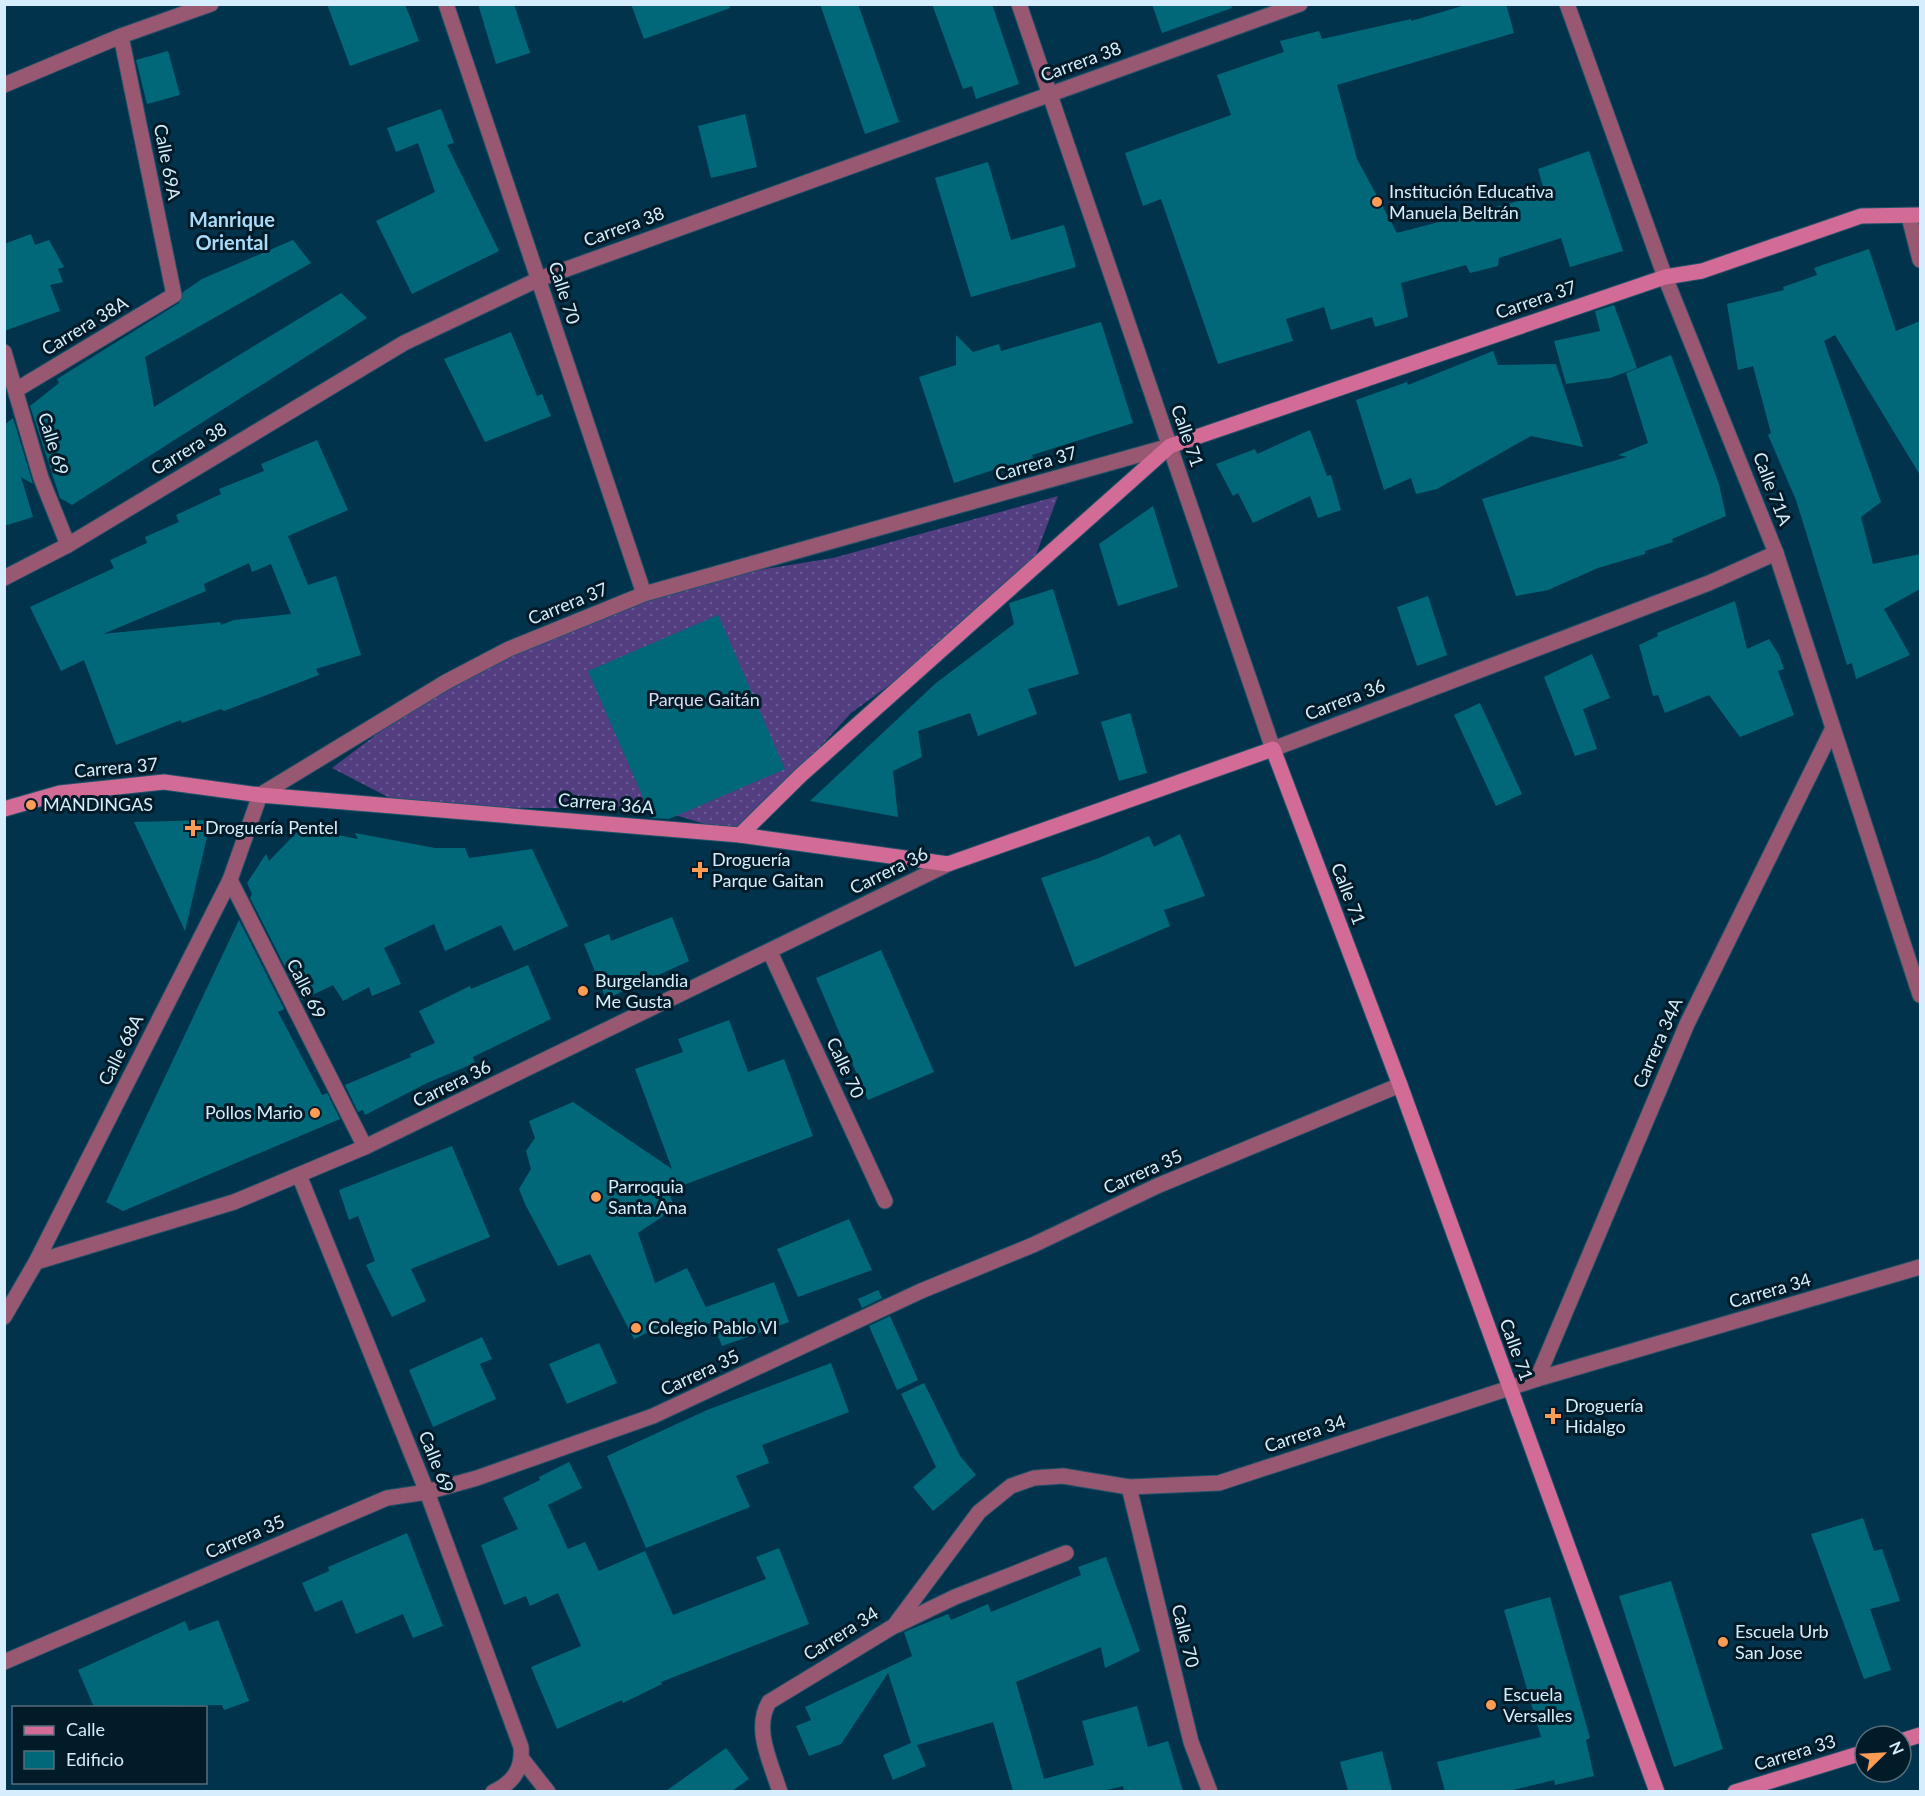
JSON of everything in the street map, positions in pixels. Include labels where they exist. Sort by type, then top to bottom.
[{"type":"street","points":[[4,85],[122,36],[210,4]]},
{"type":"street","name":"Calle 70","points":[[446,4],[644,594]]},
{"type":"street","name":"Calle 71","points":[[1019,4],[1273,749],[1400,1085],[1657,1791]]},
{"type":"street","name":"Carrera 38","points":[[4,578],[68,544],[404,343],[539,279],[1300,4]]},
{"type":"street","name":"Calle 71A","points":[[1567,4],[1665,277],[1776,553],[1920,995]]},
{"type":"street","name":"Calle 69A","points":[[122,36],[174,295]]},
{"type":"street","name":"Carrera 37","points":[[4,809],[60,793],[164,782],[260,795],[446,682],[509,648],[644,594],[1170,446],[1665,277],[1702,271],[1861,216],[1915,216]]},
{"type":"street","points":[[1915,216],[1920,260]]},
{"type":"street","name":"Carrera 38A","points":[[16,390],[174,295]]},
{"type":"street","name":"Calle 69","points":[[4,352],[41,478],[68,544]]},
{"type":"street","name":"Carrera 37","points":[[740,835],[801,775],[1170,446]]},
{"type":"street","name":"Carrera 36","points":[[36,1262],[234,1202],[364,1147],[948,864],[1273,749],[1709,583],[1776,553]]},
{"type":"street","name":"Carrera 34A","points":[[1537,1379],[1686,1024],[1832,730]]},
{"type":"street","name":"Carrera 36A","points":[[260,795],[740,835],[948,864]]},
{"type":"street","name":"Calle 68A","points":[[4,1317],[36,1262],[230,880],[260,795]]},
{"type":"street","name":"Calle 69","points":[[230,880],[364,1147]]},
{"type":"street","name":"Calle 70","points":[[770,952],[885,1201]]},
{"type":"street","name":"Carrera 35","points":[[4,1662],[387,1498],[427,1492],[477,1478],[653,1416],[921,1291],[1033,1245],[1157,1186],[1400,1085]]},
{"type":"street","name":"Calle 69","points":[[299,1175],[427,1492],[521,1747],[520,1764]]},
{"type":"street","name":"Carrera 34","points":[[780,1791],[761,1726],[762,1713],[769,1702],[894,1626],[979,1512],[1011,1486],[1034,1478],[1063,1476],[1129,1487],[1219,1483],[1537,1379],[1920,1268]]},
{"type":"street","name":"Calle 70","points":[[1129,1487],[1191,1742],[1210,1791]]},
{"type":"street","points":[[894,1626],[955,1597],[1066,1553]]},
{"type":"street","name":"Carrera 33","points":[[1736,1791],[1853,1756]]},
{"type":"street","points":[[493,1791],[505,1786],[520,1764],[548,1791]]},
{"type":"green space","name":"Parque Gaitán","points":[[1058,496],[1030,571],[957,636],[851,713],[740,835],[656,809],[407,807],[332,768],[446,682],[686,582],[833,558]]},
{"type":"building","points":[[327,4],[405,4],[419,41],[350,66]]},
{"type":"building","points":[[478,4],[514,4],[530,53],[496,64]]},
{"type":"building","points":[[631,4],[729,4],[730,8],[644,39]]},
{"type":"building","points":[[820,4],[858,4],[899,122],[865,134]]},
{"type":"building","points":[[932,4],[992,4],[1019,84],[976,99],[972,86],[963,89]]},
{"type":"building","points":[[1152,4],[1231,4],[1232,8],[1162,33]]},
{"type":"building","points":[[1469,4],[1506,4],[1514,33],[1337,85],[1357,159],[1397,233],[1545,194],[1538,169],[1589,151],[1623,251],[1570,267],[1561,238],[1499,258],[1498,266],[1470,273],[1466,265],[1401,283],[1408,317],[1375,327],[1372,317],[1331,330],[1324,307],[1286,319],[1293,341],[1218,364],[1161,199],[1143,206],[1125,153],[1231,115],[1217,75],[1284,52],[1280,41],[1319,31],[1322,39],[1411,19],[1411,21]]},
{"type":"building","points":[[168,51],[180,95],[147,104],[136,60]]},
{"type":"building","points":[[441,109],[454,143],[447,145],[499,251],[412,294],[376,221],[435,192],[418,143],[396,152],[387,128]]},
{"type":"building","points":[[745,114],[757,167],[711,178],[698,126]]},
{"type":"building","points":[[988,162],[1011,240],[1064,225],[1076,267],[971,297],[935,178]]},
{"type":"building","points":[[31,234],[35,245],[49,240],[64,267],[58,269],[63,282],[50,285],[60,311],[4,331],[4,244]]},
{"type":"building","points":[[293,240],[311,263],[145,357],[154,407],[341,293],[367,318],[72,505],[60,498],[30,406],[59,383],[57,379],[179,303],[183,292],[202,279]]},
{"type":"building","points":[[1869,249],[1896,331],[1920,321],[1920,475],[1835,335],[1824,341],[1881,502],[1861,517],[1873,564],[1920,554],[1920,589],[1884,609],[1910,655],[1856,679],[1852,663],[1847,665],[1796,500],[1768,435],[1771,433],[1753,366],[1738,370],[1727,304],[1784,290],[1783,287],[1817,275],[1814,268]]},
{"type":"building","points":[[1614,305],[1637,368],[1610,378],[1566,384],[1554,341],[1600,331],[1595,311]]},
{"type":"building","points":[[1101,322],[1133,423],[1032,455],[1034,462],[1000,472],[999,468],[954,483],[919,377],[956,365],[956,335],[973,352],[999,344],[1001,351]]},
{"type":"building","points":[[511,332],[537,396],[542,394],[551,416],[485,442],[444,359]]},
{"type":"building","points":[[1493,351],[1498,365],[1556,364],[1583,447],[1531,436],[1437,489],[1416,494],[1411,478],[1384,490],[1356,400],[1407,382],[1408,385]]},
{"type":"building","points":[[1671,355],[1719,484],[1726,516],[1672,539],[1673,542],[1645,551],[1645,554],[1598,568],[1548,590],[1516,596],[1482,499],[1627,457],[1618,455],[1648,443],[1626,373]]},
{"type":"building","points":[[13,418],[33,484],[21,477],[33,517],[4,526],[4,425]]},
{"type":"building","points":[[1310,430],[1327,476],[1331,475],[1341,510],[1318,518],[1310,496],[1253,523],[1238,493],[1233,496],[1216,464],[1255,449],[1257,454]]},
{"type":"building","points":[[317,440],[348,510],[288,536],[308,585],[336,576],[361,655],[316,669],[319,675],[224,711],[221,709],[182,723],[181,720],[116,745],[84,660],[61,671],[30,607],[114,568],[110,560],[147,543],[145,537],[179,522],[176,515],[221,494],[219,489],[264,471],[261,464]],"holes":[[[249,563],[252,572],[271,564],[291,614],[234,620],[221,625],[220,622],[103,634],[206,591],[204,584]]]},
{"type":"building","points":[[1153,506],[1178,587],[1118,606],[1099,544]]},
{"type":"building","points":[[1053,589],[1079,674],[1028,689],[1037,714],[978,736],[970,713],[918,731],[922,757],[893,771],[898,817],[810,801],[936,683],[1014,624],[1009,603]]},
{"type":"building","points":[[1428,596],[1447,655],[1417,666],[1397,607]]},
{"type":"building","points":[[1735,601],[1747,649],[1769,639],[1779,655],[1784,669],[1778,671],[1794,715],[1740,737],[1709,695],[1665,713],[1658,695],[1653,696],[1639,645],[1658,636],[1657,633]]},
{"type":"building","points":[[718,615],[785,769],[669,819],[652,818],[588,671]]},
{"type":"building","points":[[1592,654],[1610,698],[1583,709],[1597,749],[1575,756],[1544,677]]},
{"type":"building","points":[[1480,703],[1522,794],[1496,806],[1454,715]]},
{"type":"building","points":[[1130,713],[1147,773],[1119,781],[1101,722]]},
{"type":"building","points":[[211,820],[185,931],[134,822]]},
{"type":"building","points":[[301,828],[358,839],[355,833],[435,848],[465,848],[469,858],[532,849],[568,926],[514,951],[501,925],[445,951],[434,924],[384,948],[401,984],[372,996],[369,987],[343,1001],[333,985],[302,1000],[250,898],[252,894],[247,883],[266,854],[269,861]]},
{"type":"building","points":[[1180,834],[1205,896],[1164,910],[1170,926],[1075,967],[1041,878],[1099,858],[1149,836],[1154,847]]},
{"type":"building","points":[[672,917],[689,961],[606,999],[584,944],[609,934],[611,941]]},
{"type":"building","points":[[239,920],[284,1009],[278,1012],[322,1095],[327,1093],[340,1119],[123,1211],[106,1202]]},
{"type":"building","points":[[881,950],[934,1072],[868,1100],[816,978]]},
{"type":"building","points":[[528,965],[551,1019],[473,1057],[475,1063],[427,1083],[365,1115],[363,1110],[358,1112],[345,1085],[411,1057],[410,1054],[435,1043],[419,1011],[470,986],[471,989]]},
{"type":"building","points":[[729,1020],[748,1072],[784,1059],[813,1136],[668,1191],[675,1208],[638,1233],[655,1283],[687,1268],[710,1316],[706,1307],[774,1282],[789,1322],[722,1346],[712,1322],[684,1335],[677,1319],[634,1339],[590,1254],[558,1266],[525,1204],[519,1189],[531,1169],[526,1151],[535,1138],[529,1121],[573,1102],[672,1169],[635,1069],[683,1052],[678,1039]]},
{"type":"building","points":[[452,1146],[490,1237],[411,1269],[426,1301],[392,1317],[366,1265],[375,1261],[358,1216],[349,1220],[339,1190]]},
{"type":"building","points":[[849,1219],[872,1270],[798,1297],[777,1249]]},
{"type":"building","points":[[878,1290],[882,1298],[862,1308],[858,1299]]},
{"type":"building","points":[[890,1316],[918,1380],[897,1390],[869,1326]]},
{"type":"building","points":[[482,1337],[492,1359],[480,1364],[496,1399],[433,1427],[409,1370]]},
{"type":"building","points":[[599,1343],[617,1383],[567,1404],[549,1364]]},
{"type":"building","points":[[831,1363],[849,1412],[762,1445],[769,1463],[736,1476],[750,1507],[646,1548],[607,1456],[707,1410]]},
{"type":"building","points":[[924,1383],[960,1456],[976,1475],[933,1511],[913,1487],[936,1467],[901,1394]]},
{"type":"building","points":[[569,1462],[582,1488],[548,1505],[568,1549],[585,1542],[599,1571],[645,1551],[673,1615],[766,1579],[756,1557],[779,1548],[809,1624],[661,1682],[662,1684],[623,1703],[622,1700],[557,1729],[531,1667],[581,1646],[558,1593],[530,1606],[526,1596],[504,1605],[481,1545],[518,1529],[503,1498],[540,1480],[539,1477]]},
{"type":"building","points":[[1863,1518],[1874,1551],[1882,1549],[1900,1601],[1870,1609],[1891,1670],[1864,1679],[1811,1534]]},
{"type":"building","points":[[407,1533],[443,1626],[413,1638],[403,1614],[356,1634],[342,1600],[315,1612],[302,1583],[329,1571],[328,1567]]},
{"type":"building","points":[[1106,1557],[1140,1651],[1105,1668],[1101,1647],[1016,1682],[1044,1779],[1094,1765],[1082,1721],[1137,1706],[1148,1747],[1168,1741],[1183,1791],[1124,1791],[1123,1786],[1103,1791],[1013,1791],[993,1722],[917,1745],[926,1766],[893,1780],[883,1755],[911,1743],[888,1673],[841,1744],[809,1756],[796,1726],[811,1720],[805,1707],[912,1656],[904,1632],[948,1614],[951,1620],[988,1604],[991,1612],[1081,1575],[1078,1567]]},
{"type":"building","points":[[1671,1581],[1723,1749],[1674,1767],[1619,1596]]},
{"type":"building","points":[[1550,1597],[1590,1738],[1586,1740],[1594,1776],[1555,1785],[1554,1780],[1509,1791],[1445,1791],[1437,1762],[1541,1737],[1504,1610]]},
{"type":"building","points":[[218,1620],[249,1701],[224,1710],[222,1705],[94,1706],[78,1670],[185,1621],[189,1631]]},
{"type":"building","points":[[726,1748],[749,1779],[732,1791],[666,1791]]},
{"type":"building","points":[[1382,1751],[1392,1791],[1348,1791],[1340,1762]]},
{"type":"place","name":"Institución Educativa Manuela Beltrán","points":[[1377,202]]},
{"type":"place","name":"MANDINGAS","points":[[31,805]]},
{"type":"place","name":"Droguería Pentel","points":[[193,828]]},
{"type":"place","name":"Droguería Parque Gaitan","points":[[700,870]]},
{"type":"place","name":"Burgelandia Me Gusta","points":[[583,991]]},
{"type":"place","name":"Pollos Mario","points":[[315,1113]]},
{"type":"place","name":"Parroquia Santa Ana","points":[[596,1197]]},
{"type":"place","name":"Colegio Pablo VI","points":[[636,1328]]},
{"type":"place","name":"Droguería Hidalgo","points":[[1553,1416]]},
{"type":"place","name":"Escuela Urb San Jose","points":[[1723,1642]]},
{"type":"place","name":"Escuela Versalles","points":[[1491,1705]]},
{"type":"district","name":"Manrique Oriental","points":[[232,232]]}]
